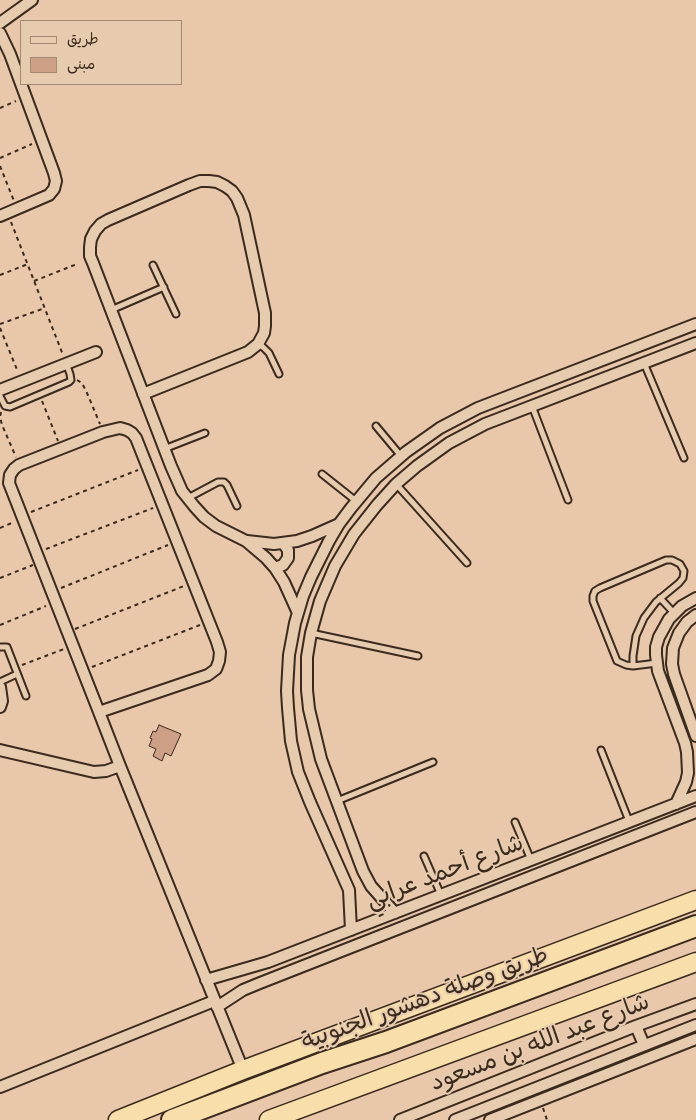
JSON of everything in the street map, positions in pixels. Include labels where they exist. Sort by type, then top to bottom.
[{"type":"highway","points":[[118,1120],[243,1070],[696,900]]},
{"type":"highway","name":"طريق وصلة دهشور الجنوبية","points":[[172,1120],[696,926]]},
{"type":"highway","points":[[269,1120],[696,962]]},
{"type":"street","points":[[0,23],[32,0]]},
{"type":"street","points":[[0,33],[20,82]]},
{"type":"street","points":[[8,212],[49,195],[54,189],[56,181],[21,85]]},
{"type":"street","points":[[143,394],[248,352],[258,344],[264,332],[266,320],[244,216],[232,191],[217,182],[200,181],[101,224],[91,239],[90,256],[164,449],[176,479],[188,498],[204,517],[216,526],[246,541],[275,568],[284,582],[298,613]]},
{"type":"street","points":[[351,930],[349,890],[303,787],[292,749],[288,708],[288,673],[292,635],[298,613],[310,576],[339,524],[376,478],[422,439],[459,417],[696,324]]},
{"type":"street","points":[[395,913],[367,879],[321,759],[309,709],[307,657],[311,633],[323,592],[344,550],[365,519],[396,484],[417,466],[450,443],[485,424],[696,343]]},
{"type":"street","points":[[0,390],[96,352]]},
{"type":"street","points":[[548,381],[553,398]]},
{"type":"street","points":[[99,712],[208,674],[216,669],[220,652],[136,438],[132,433],[120,428],[103,432],[19,465],[10,475],[9,482],[120,766],[243,1070]]},
{"type":"street","points":[[246,541],[264,544],[283,543],[312,536],[339,524]]},
{"type":"street","points":[[275,568],[283,565],[288,558],[288,550],[283,543]]},
{"type":"street","points":[[676,804],[686,782],[688,752],[658,671],[656,647],[664,627],[674,613],[696,598]]},
{"type":"street","points":[[696,615],[687,622],[679,633],[673,648],[672,664],[696,736]]},
{"type":"street","points":[[0,687],[2,701],[0,707]]},
{"type":"street","points":[[0,750],[94,772],[106,771],[120,766]]},
{"type":"street","name":"شارع أحمد عرابي","points":[[206,980],[268,962],[696,796]]},
{"type":"street","points":[[0,1087],[216,1004],[251,986],[696,812]]},
{"type":"street","points":[[469,884],[474,898]]},
{"type":"street","name":"شارع عبد الله بن مسعود","points":[[400,1120],[696,1004]]},
{"type":"street","name":"شارع عبد الله بن مسعود","points":[[455,1120],[696,1025]]},
{"type":"street","points":[[636,1026],[644,1045]]},
{"type":"street","points":[[490,1120],[696,1039]]},
{"type":"street","points":[[535,1088],[540,1100]]},
{"type":"lane","points":[[153,265],[176,314]]},
{"type":"lane","points":[[111,310],[164,287]]},
{"type":"lane","points":[[258,344],[267,350],[279,374]]},
{"type":"lane","points":[[0,396],[5,406],[10,407],[69,382],[71,377],[66,363]]},
{"type":"lane","points":[[644,363],[684,458]]},
{"type":"lane","points":[[532,406],[568,500]]},
{"type":"lane","points":[[376,426],[401,456]]},
{"type":"lane","points":[[164,449],[205,433]]},
{"type":"lane","points":[[322,474],[356,502]]},
{"type":"lane","points":[[188,498],[218,482],[224,482],[228,484],[237,506]]},
{"type":"lane","points":[[396,484],[467,562]]},
{"type":"lane","points":[[633,666],[634,646],[640,627],[660,598],[683,578],[684,571],[675,560],[666,560],[600,588],[594,593],[594,601],[616,658],[622,664],[633,666],[657,663]]},
{"type":"lane","points":[[660,598],[674,613]]},
{"type":"lane","points":[[311,633],[418,656]]},
{"type":"lane","points":[[0,647],[7,648],[26,696]]},
{"type":"lane","points":[[0,682],[18,674]]},
{"type":"lane","points":[[601,750],[629,822]]},
{"type":"lane","points":[[336,800],[433,762]]},
{"type":"lane","points":[[515,822],[531,860]]},
{"type":"lane","points":[[424,856],[441,895]]},
{"type":"path","points":[[0,108],[26,98]]},
{"type":"path","points":[[0,158],[42,140]]},
{"type":"path","points":[[0,166],[8,212],[66,363]]},
{"type":"path","points":[[0,275],[28,264]]},
{"type":"path","points":[[34,281],[77,264]]},
{"type":"path","points":[[0,324],[44,308]]},
{"type":"path","points":[[0,328],[22,381]]},
{"type":"path","points":[[71,377],[82,384],[103,432]]},
{"type":"path","points":[[40,394],[62,448]]},
{"type":"path","points":[[5,406],[0,417],[19,465]]},
{"type":"path","points":[[0,528],[22,517],[147,466]]},
{"type":"path","points":[[0,578],[38,558],[163,504]]},
{"type":"path","points":[[52,592],[178,541]]},
{"type":"path","points":[[68,632],[194,582]]},
{"type":"path","points":[[0,625],[56,602]]},
{"type":"path","points":[[83,670],[209,622]]},
{"type":"path","points":[[15,668],[73,645]]},
{"type":"building","points":[[159,725],[181,734],[171,756],[165,753],[162,761],[153,756],[156,749],[149,746],[153,731],[156,732]]}]
